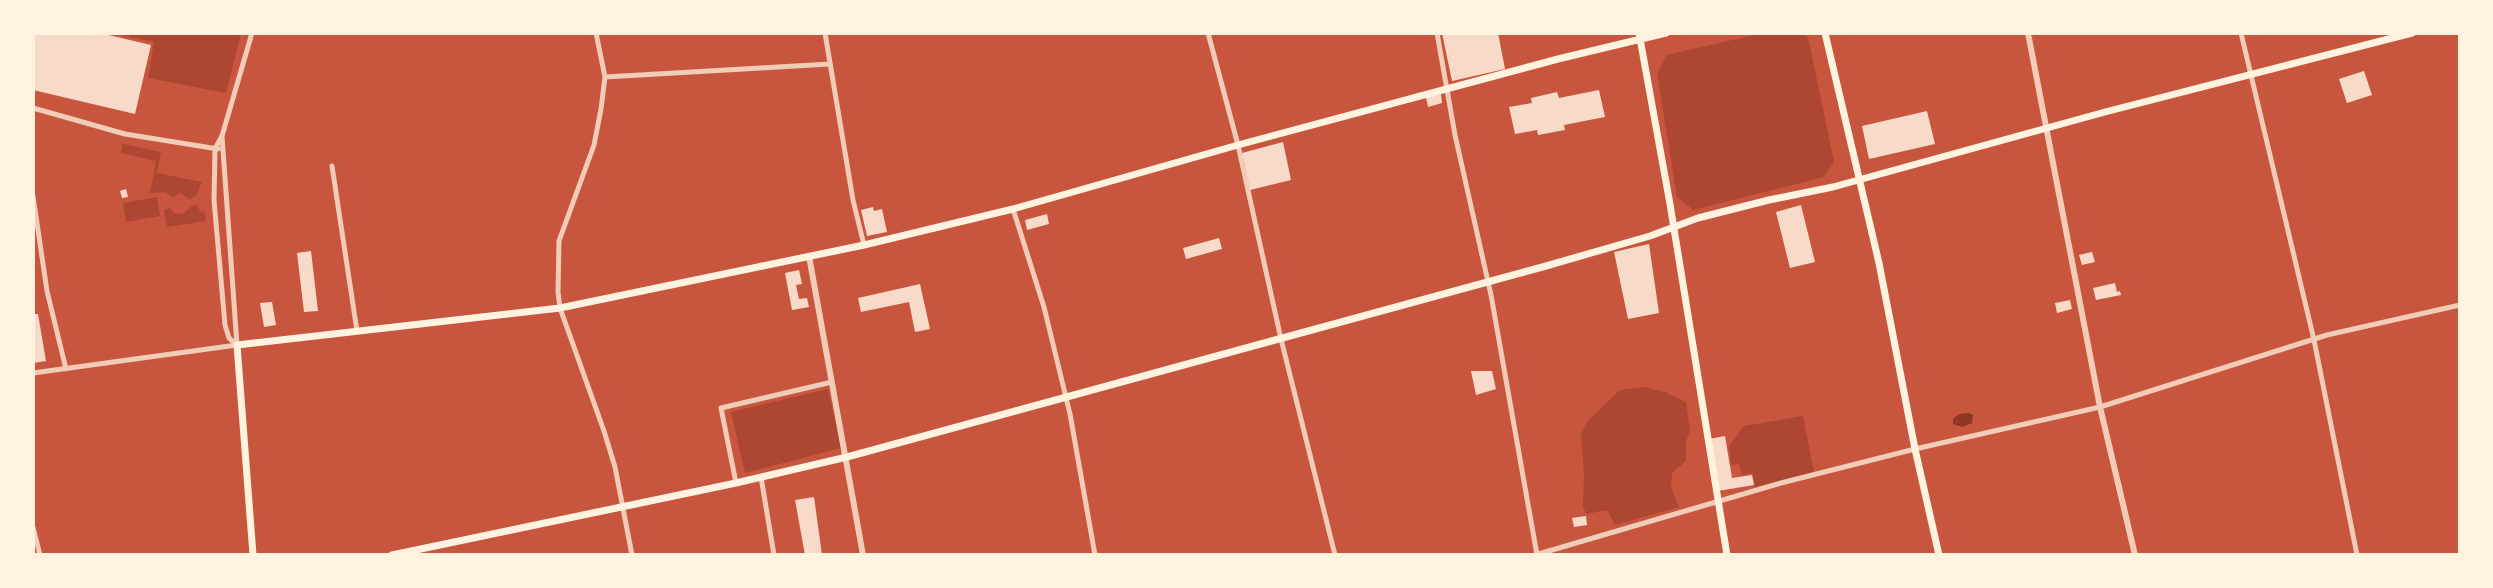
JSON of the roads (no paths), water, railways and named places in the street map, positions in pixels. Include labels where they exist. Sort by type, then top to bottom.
[{"type":"main road","points":[[253,555],[237,345],[561,308],[864,245],[1013,209],[1238,145],[1639,37],[1666,33]]},
{"type":"main road","points":[[1825,33],[1879,263],[1915,449],[1939,555]]},
{"type":"main road","points":[[392,555],[736,483],[846,457],[1572,258],[1745,206],[1858,180],[2249,74],[2412,33]]},
{"type":"main road","points":[[1639,37],[1654,108],[1727,555]]},
{"type":"street","points":[[237,345],[229,338],[225,325],[214,200],[215,149],[222,136],[252,33]]},
{"type":"street","points":[[596,33],[605,77],[594,145],[559,241],[558,292],[561,308],[604,431],[632,555]]},
{"type":"street","points":[[825,33],[853,200],[864,245]]},
{"type":"street","points":[[1208,33],[1238,145],[1281,339],[1335,555]]},
{"type":"street","points":[[1437,33],[1446,89],[1487,280],[1536,555],[1717,500],[1915,449],[2100,407],[2327,335],[2460,305]]},
{"type":"street","points":[[2028,33],[2100,407],[2135,555]]},
{"type":"street","points":[[2241,33],[2314,341],[2357,555]]},
{"type":"street","points":[[605,77],[830,64]]},
{"type":"street","points":[[33,108],[125,134],[224,150]]},
{"type":"street","points":[[222,136],[237,345]]},
{"type":"street","points":[[332,166],[357,331]]},
{"type":"street","points":[[33,196],[47,291],[66,369]]},
{"type":"street","points":[[1013,209],[1044,307],[1066,398],[1095,555]]},
{"type":"street","points":[[809,256],[863,555]]},
{"type":"street","points":[[33,373],[237,345]]},
{"type":"street","points":[[736,483],[721,408],[832,382]]},
{"type":"street","points":[[761,477],[774,555]]},
{"type":"street","points":[[33,527],[40,555]]}]
